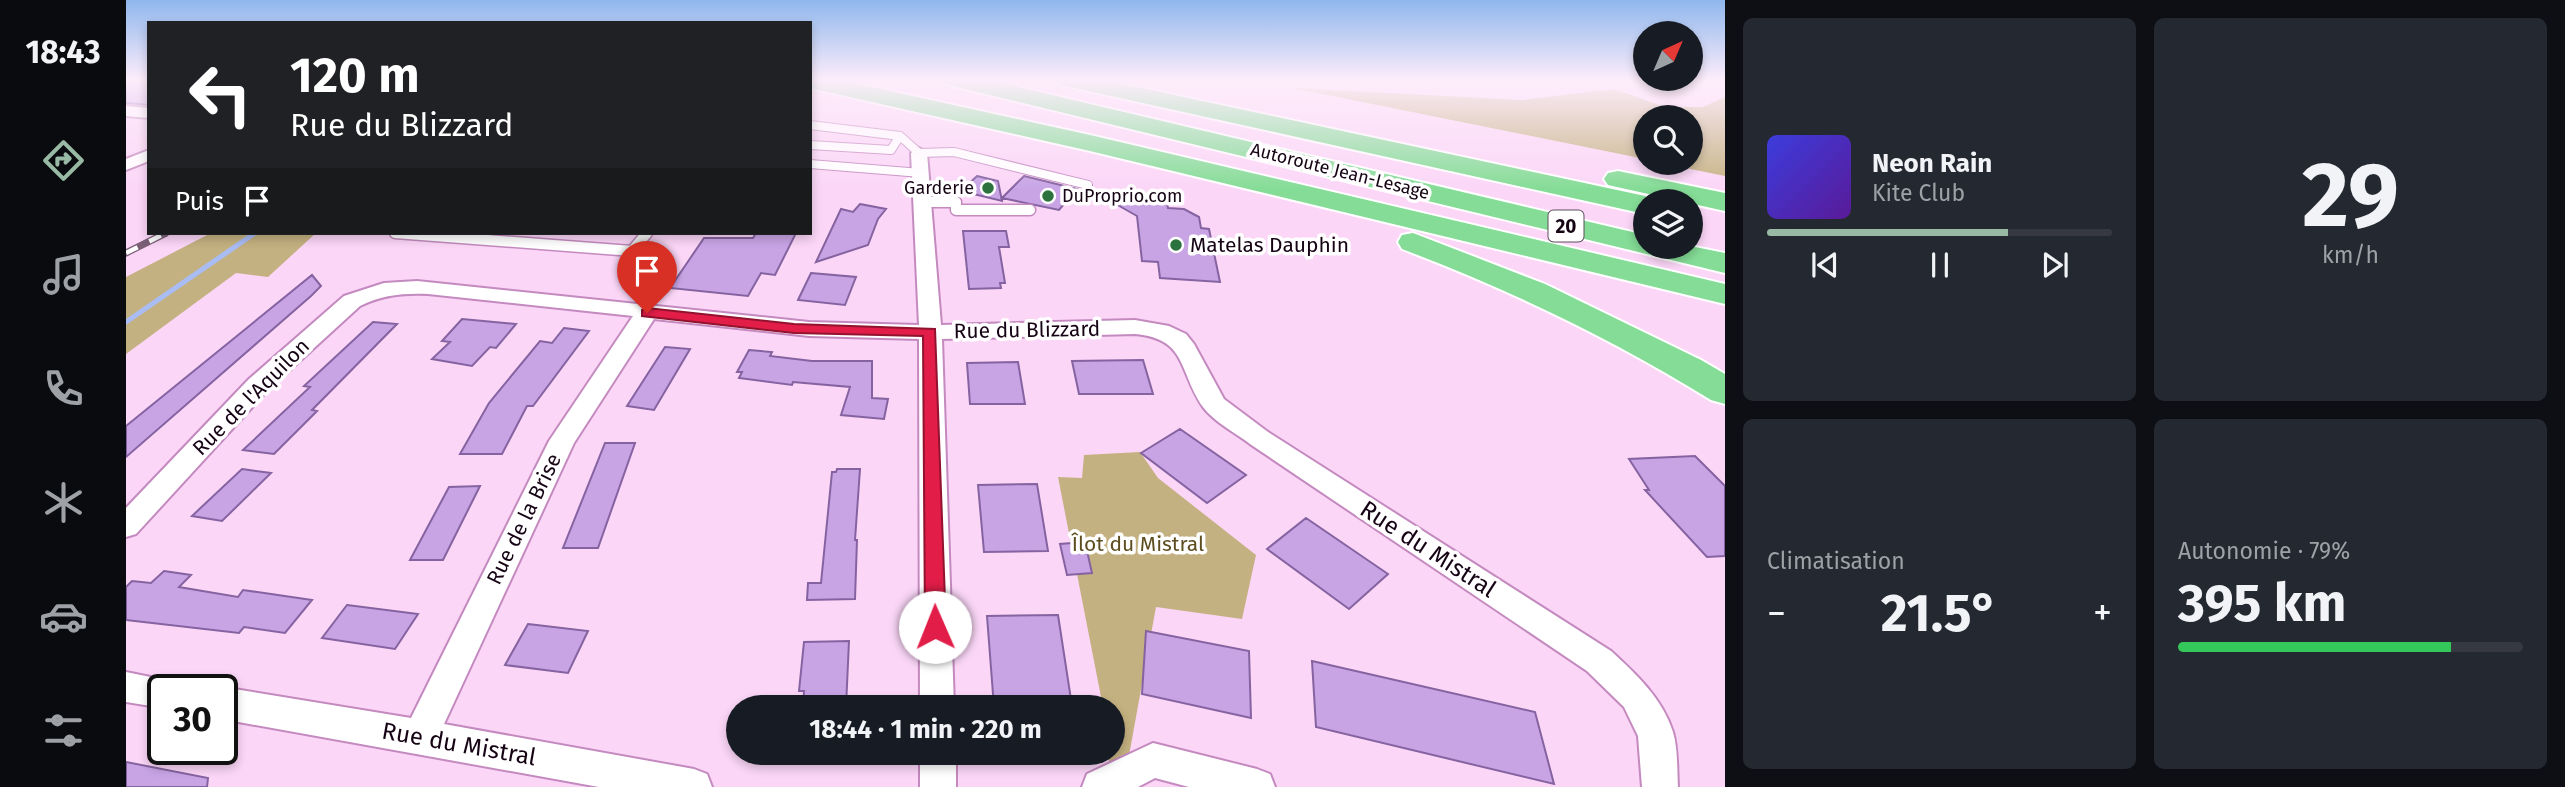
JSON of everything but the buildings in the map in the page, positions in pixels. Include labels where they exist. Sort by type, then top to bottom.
[{"type":"highway","points":[[967,116],[1725,294]]},
{"type":"highway","points":[[1062,116],[1488,207]]},
{"type":"highway","name":"Autoroute Jean-Lesage","points":[[1107,116],[1633,241]]},
{"type":"highway","name":"Autoroute Jean-Lesage","points":[[1235,116],[1633,202]]},
{"type":"highway","points":[[1319,116],[1725,202]]},
{"type":"highway","points":[[1090,143],[1308,206],[1449,255],[1594,318],[1669,357],[1725,391]]},
{"type":"highway","points":[[1703,218],[1725,222]]},
{"type":"highway","points":[[1703,258],[1725,263]]},
{"type":"street","points":[[913,154],[925,202],[937,695]]},
{"type":"street","points":[[126,165],[147,156]]},
{"type":"street","name":"Rue du Blizzard","points":[[388,287],[440,289],[799,329],[930,332],[1135,327],[1164,331]]},
{"type":"street","name":"Rue de l'Aquilon","points":[[126,526],[258,384],[352,301],[370,291],[388,287]]},
{"type":"street","name":"Rue de la Brise","points":[[420,736],[562,441],[647,313]]},
{"type":"street","name":"Rue du Mistral","points":[[1164,331],[1176,336],[1183,344],[1213,404],[1259,438],[1599,662],[1636,696],[1656,734],[1660,787]]},
{"type":"street","points":[[126,687],[147,690]]},
{"type":"street","name":"Rue du Mistral","points":[[238,706],[694,787]]},
{"type":"street","points":[[1100,787],[1153,760],[1258,787]]},
{"type":"street","points":[[937,765],[938,787]]},
{"type":"lane","points":[[812,126],[913,154]]},
{"type":"lane","points":[[812,145],[913,154]]},
{"type":"lane","points":[[812,164],[954,152],[1088,184]]},
{"type":"lane","points":[[925,202],[956,202],[956,210],[1030,210]]},
{"type":"lane","points":[[432,235],[632,251],[645,235]]},
{"type":"green space","points":[[1430,116],[1633,116],[1633,157]]},
{"type":"green space","points":[[1703,116],[1725,116],[1725,176],[1703,172]]},
{"type":"green space","points":[[207,235],[314,235],[268,277],[236,273],[126,354],[126,277]]},
{"type":"green space","name":"Îlot du Mistral","points":[[1140,452],[1158,478],[1256,555],[1242,619],[1156,607],[1126,772],[1111,780],[1109,765],[1125,765],[1125,695],[1101,695],[1058,477],[1082,478],[1084,455]]},
{"type":"waterway","points":[[126,322],[252,235]]},
{"type":"railway","points":[[126,253],[162,235]]},
{"type":"place","name":"Garderie","points":[[988,188]]},
{"type":"place","name":"DuProprio.com","points":[[1048,196]]},
{"type":"place","name":"Matelas Dauphin","points":[[1176,245]]},
{"type":"route","points":[[647,313],[794,328],[930,332],[935,627]]}]
